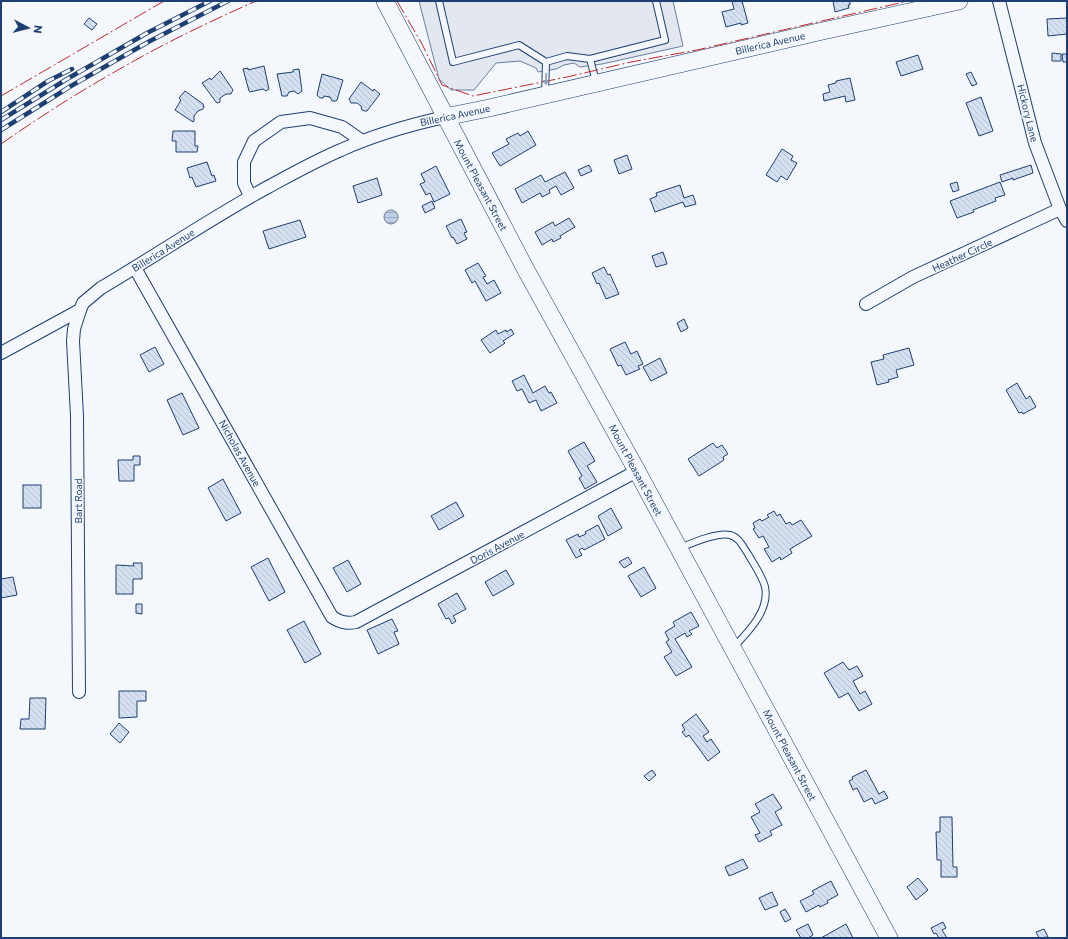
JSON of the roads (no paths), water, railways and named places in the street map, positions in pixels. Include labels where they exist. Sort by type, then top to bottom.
[{"type":"main road","name":"Mount Pleasant Street","points":[[385,1],[526,270],[637,471],[889,938]]},
{"type":"main road","name":"Billerica Avenue","points":[[445,117],[959,1]]},
{"type":"street","name":"Hickory Lane","points":[[999,1],[1035,143],[1060,209],[1067,221]]},
{"type":"street","name":"Billerica Avenue","points":[[1,353],[80,310],[91,295],[101,288],[250,196],[318,160],[362,141],[399,128],[445,117]]},
{"type":"street","points":[[250,196],[244,183],[244,162],[254,141],[281,122],[310,118],[342,127],[362,141]]},
{"type":"street","name":"Heather Circle","points":[[866,304],[914,277],[1060,209]]},
{"type":"street","name":"Nicholas Avenue","points":[[135,268],[332,617],[344,623],[356,622]]},
{"type":"street","name":"Bart Road","points":[[79,692],[78,416],[73,341],[74,329],[80,310]]},
{"type":"street","name":"Doris Avenue","points":[[356,622],[637,471]]},
{"type":"lane","points":[[439,1],[453,62],[519,45],[546,62],[567,56],[590,59],[665,40],[656,1]]},
{"type":"lane","points":[[590,59],[596,83]]},
{"type":"lane","points":[[546,62],[546,95]]},
{"type":"lane","points":[[678,548],[715,536],[724,534],[731,535],[738,540],[756,568],[765,586],[766,595],[764,605],[751,628],[732,649]]},
{"type":"water","points":[[391,210],[396,212],[398,217],[396,222],[391,224],[386,222],[384,217],[386,212]]},
{"type":"railway","points":[[1,120],[67,79],[147,33],[210,1]]},
{"type":"railway","points":[[1,130],[71,86],[150,41],[228,1]]},
{"type":"railway","points":[[1,112],[48,81],[72,69]]}]
